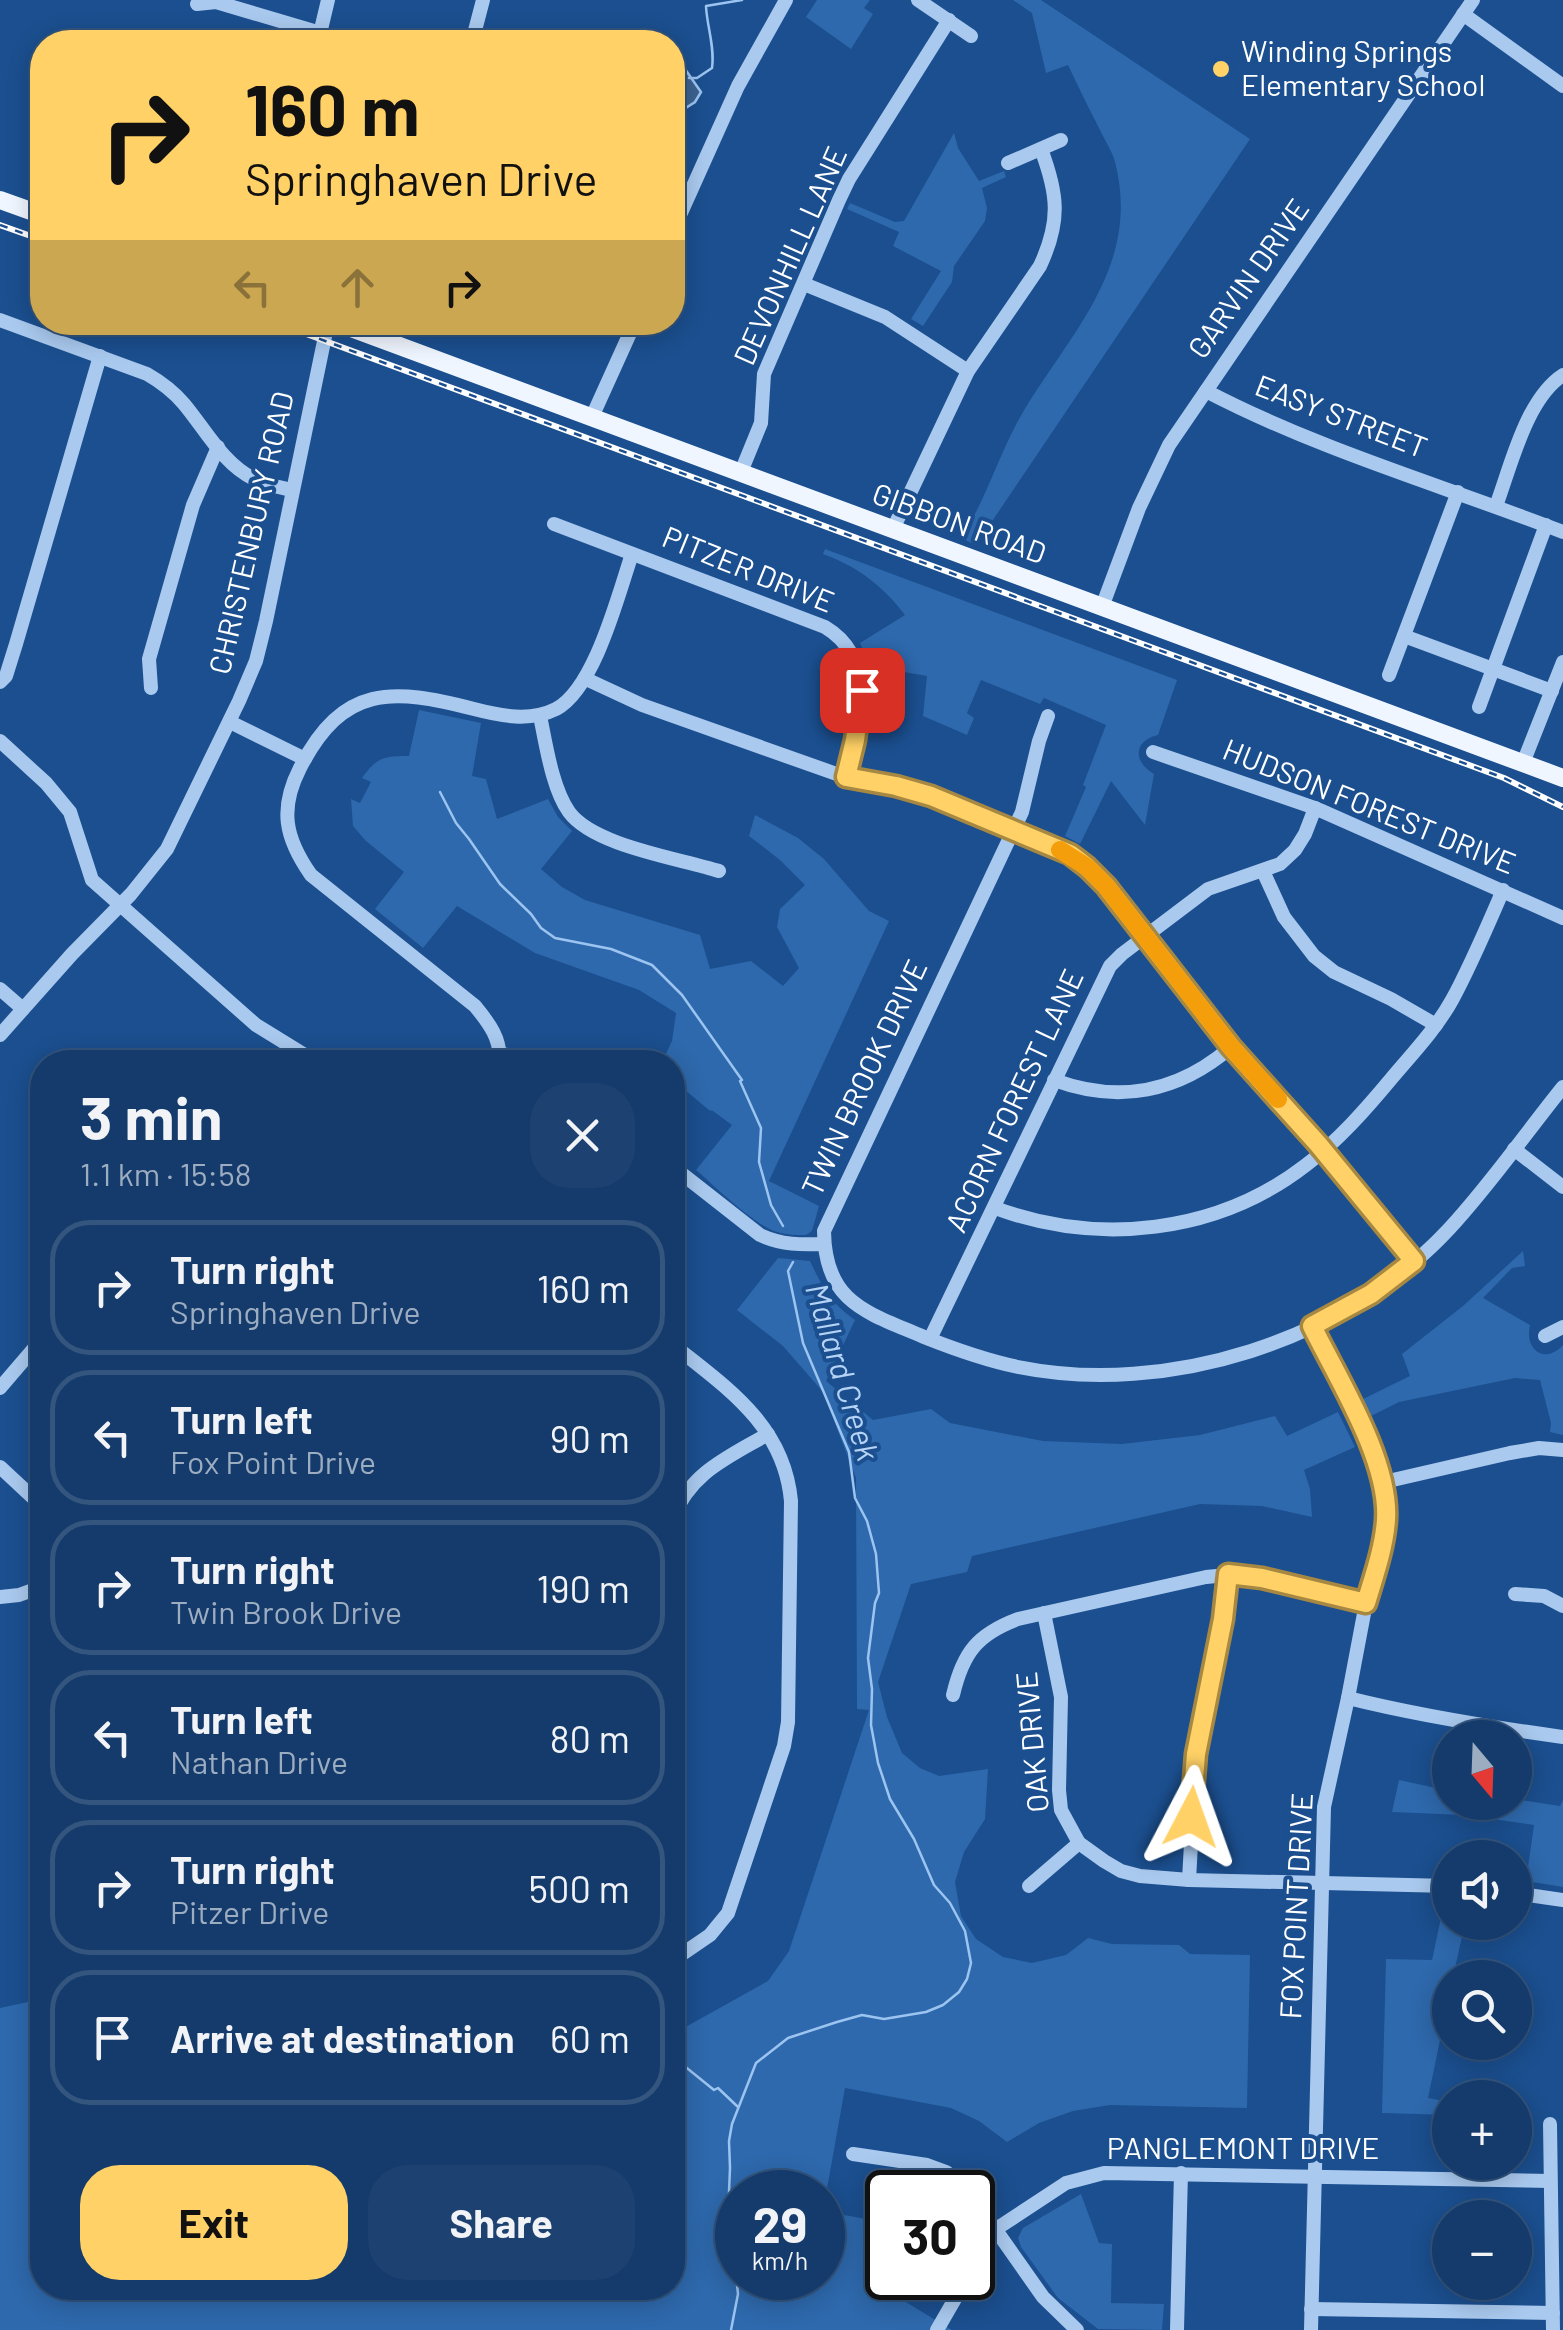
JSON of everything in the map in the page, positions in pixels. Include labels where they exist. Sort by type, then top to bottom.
[{"type":"main road","points":[[0,200],[30,211]]},
{"type":"main road","name":"GIBBON ROAD","points":[[368,335],[1563,778]]},
{"type":"street","points":[[321,30],[328,0]]},
{"type":"street","points":[[475,30],[483,0]]},
{"type":"street","points":[[685,203],[738,86],[786,0]]},
{"type":"street","points":[[918,0],[971,36]]},
{"type":"street","name":"GARVIN DRIVE","points":[[1102,607],[1152,476],[1169,445],[1473,0]]},
{"type":"street","points":[[197,4],[216,2],[296,30]]},
{"type":"street","points":[[1463,14],[1563,86]]},
{"type":"street","name":"DEVONHILL LANE","points":[[741,472],[761,423],[764,374],[848,182],[948,20]]},
{"type":"street","points":[[1008,164],[1060,140]]},
{"type":"street","points":[[894,529],[968,370],[1048,251],[1056,220],[1056,198],[1041,148]]},
{"type":"street","points":[[804,284],[885,317],[968,370]]},
{"type":"street","points":[[0,320],[30,331]]},
{"type":"street","points":[[42,335],[147,374],[183,402],[218,447],[252,478],[292,490]]},
{"type":"street","name":"CHRISTENBURY ROAD","points":[[0,1035],[155,866],[230,722],[261,642],[329,335]]},
{"type":"street","points":[[592,417],[629,335]]},
{"type":"street","points":[[0,682],[6,676],[16,644],[100,356]]},
{"type":"street","points":[[1496,506],[1534,407],[1543,392],[1563,375]]},
{"type":"street","name":"EASY STREET","points":[[1206,390],[1286,428],[1563,532]]},
{"type":"street","points":[[150,688],[150,660],[193,504],[218,447]]},
{"type":"street","points":[[1389,675],[1458,492]]},
{"type":"street","name":"PITZER DRIVE","points":[[554,524],[837,634],[853,657],[862,690],[846,777]]},
{"type":"street","points":[[1478,707],[1546,525]]},
{"type":"street","points":[[499,1050],[488,1021],[475,1006],[311,874],[291,842],[288,799],[305,758],[327,726],[362,702],[386,695],[412,696],[514,717],[540,716],[568,700],[586,679],[632,554]]},
{"type":"street","points":[[1404,636],[1552,691]]},
{"type":"street","points":[[1523,763],[1563,662]]},
{"type":"street","points":[[586,679],[642,705],[846,777],[931,796],[1070,854],[1106,886],[1231,1047],[1414,1261]]},
{"type":"street","points":[[540,716],[561,798],[588,831],[718,872]]},
{"type":"street","name":"TWIN BROOK DRIVE","points":[[1048,716],[1022,812],[824,1231],[830,1275],[844,1296],[876,1316],[930,1339],[1020,1368],[1103,1375],[1151,1372],[1218,1360],[1312,1326],[1371,1294],[1414,1261],[1448,1231],[1563,1087]]},
{"type":"street","points":[[230,722],[305,758]]},
{"type":"street","points":[[0,741],[46,783],[70,812],[92,880],[284,1050]]},
{"type":"street","name":"HUDSON FOREST DRIVE","points":[[1153,752],[1315,808],[1563,918]]},
{"type":"street","name":"ACORN FOREST LANE","points":[[930,1339],[1110,966],[1208,888],[1280,864],[1305,834],[1315,808]]},
{"type":"street","points":[[1263,871],[1284,917],[1314,956],[1334,972],[1436,1025]]},
{"type":"street","points":[[995,1208],[1068,1228],[1124,1230],[1173,1224],[1220,1211],[1307,1165],[1373,1100],[1436,1025],[1503,890]]},
{"type":"street","points":[[0,989],[23,1009]]},
{"type":"street","points":[[1054,1080],[1092,1092],[1116,1093],[1163,1086],[1192,1076],[1231,1047]]},
{"type":"street","points":[[1514,1149],[1563,1187]]},
{"type":"street","points":[[685,1176],[760,1235],[794,1245],[824,1244]]},
{"type":"street","name":"FOX POINT DRIVE","points":[[1311,2330],[1324,1807],[1366,1603],[1379,1562],[1386,1505],[1384,1482],[1312,1326]]},
{"type":"street","points":[[1545,1336],[1563,1327]]},
{"type":"street","points":[[0,1388],[30,1353]]},
{"type":"street","points":[[685,1355],[749,1407],[786,1471],[791,1501],[787,1734],[728,1913],[710,1935],[685,1949]]},
{"type":"street","points":[[685,1493],[703,1474],[768,1434]]},
{"type":"street","points":[[1384,1482],[1510,1453],[1540,1448],[1563,1450]]},
{"type":"street","points":[[0,1467],[30,1495]]},
{"type":"street","points":[[1189,1880],[1196,1754],[1228,1574]]},
{"type":"street","points":[[953,1694],[960,1666],[970,1650],[984,1635],[1007,1623],[1206,1577],[1228,1574],[1262,1578],[1366,1603]]},
{"type":"street","points":[[0,1597],[30,1591]]},
{"type":"street","points":[[1515,1594],[1544,1596],[1563,1606]]},
{"type":"street","name":"OAK DRIVE","points":[[1044,1613],[1060,1697],[1061,1810],[1079,1843],[1104,1862],[1140,1876],[1189,1880],[1432,1885]]},
{"type":"street","points":[[1348,1698],[1412,1714],[1563,1737]]},
{"type":"street","points":[[1029,1886],[1079,1843]]},
{"type":"street","points":[[1532,1895],[1563,1900]]},
{"type":"street","points":[[1550,2124],[1553,2330]]},
{"type":"street","points":[[854,2154],[940,2170]]},
{"type":"street","name":"PANGLEMONT DRIVE","points":[[996,2229],[1066,2183],[1104,2173],[1550,2181]]},
{"type":"street","points":[[1177,2330],[1181,2173]]},
{"type":"street","points":[[996,2229],[1042,2297],[1077,2330]]},
{"type":"street","points":[[937,2330],[954,2300]]},
{"type":"street","points":[[1312,2309],[1552,2314]]},
{"type":"shaded area","points":[[817,0],[870,0],[864,8],[873,14],[851,49],[806,17]]},
{"type":"shaded area","points":[[1013,0],[1041,0],[1250,139],[976,545],[961,538],[1017,423],[1098,293],[1119,232],[1121,198],[1112,154],[1068,65],[1046,73],[1032,13]]},
{"type":"shaded area","points":[[685,69],[701,92],[685,108]]},
{"type":"shaded area","points":[[954,133],[958,148],[979,181],[1004,171],[1006,177],[982,188],[987,208],[985,221],[954,266],[952,282],[923,326],[911,319],[941,271],[893,246],[899,232],[847,209],[850,203],[895,222],[904,221]]},
{"type":"shaded area","points":[[825,549],[1177,680],[1158,735],[1140,747],[1142,764],[1154,774],[1145,825],[1111,781],[1080,844],[1065,836],[1106,725],[1044,698],[1040,704],[981,680],[967,713],[974,718],[967,735],[923,716],[927,676],[870,666],[860,643],[905,615],[878,586],[823,554]]},
{"type":"shaded area","points":[[419,710],[481,723],[472,776],[486,779],[497,819],[548,799],[572,831],[541,869],[585,900],[700,935],[710,969],[751,961],[783,986],[799,968],[777,927],[780,909],[805,885],[749,836],[755,815],[798,838],[824,859],[869,911],[889,921],[769,1181],[819,1206],[812,1231],[806,1235],[774,1231],[734,1204],[696,1170],[732,1125],[685,1090],[685,1050],[668,1050],[676,1013],[639,990],[535,953],[457,906],[423,948],[375,909],[404,872],[353,826],[351,799],[360,803],[371,782],[362,778],[377,762],[387,757],[409,756]]},
{"type":"shaded area","points":[[1523,1251],[1525,1266],[1512,1268],[1483,1298],[1530,1325],[1530,1341],[1538,1352],[1549,1354],[1563,1345],[1563,1435],[1550,1432],[1540,1380],[1515,1378],[1399,1402],[1367,1418],[1359,1401],[1410,1376],[1402,1354]]},
{"type":"shaded area","points":[[778,1258],[810,1261],[828,1294],[855,1320],[826,1381],[873,1420],[931,1409],[950,1423],[1043,1441],[1122,1444],[1200,1435],[1275,1416],[1287,1436],[1338,1412],[1355,1447],[1304,1470],[1312,1517],[1262,1506],[1200,1504],[972,1556],[967,1572],[911,1584],[878,1682],[902,1753],[920,1768],[939,1776],[988,1769],[985,1819],[964,1852],[955,1882],[961,1916],[976,1939],[1003,1957],[1032,1963],[1066,1955],[1088,1938],[1112,1944],[1179,1945],[1190,1954],[1250,1955],[1247,2108],[1110,2105],[1073,2111],[1039,2123],[1007,2142],[979,2121],[951,2108],[845,2088],[830,2170],[715,2170],[715,2300],[845,2300],[845,2215],[865,2219],[865,2300],[902,2300],[952,2330],[0,2330],[0,2008],[30,2002],[30,2300],[685,2300],[685,2027],[768,1981],[789,1951],[869,1710],[857,1709],[856,1478],[823,1392],[783,1346],[737,1310]]},
{"type":"shaded area","points":[[1399,1780],[1432,1787],[1432,1814],[1392,1812]]},
{"type":"shaded area","points":[[1563,1800],[1563,1887],[1532,1882],[1534,1825],[1499,1820],[1532,1820],[1532,1802],[1560,1806]]},
{"type":"shaded area","points":[[1436,1940],[1461,1940],[1457,1960],[1432,1960]]},
{"type":"shaded area","points":[[1386,1959],[1432,1960],[1432,2060],[1436,2060],[1428,2098],[1432,2099],[1432,2114],[1382,2113]]},
{"type":"shaded area","points":[[1081,2194],[1099,2243],[1112,2244],[1111,2303],[1164,2304],[1162,2330],[1098,2329],[1058,2298],[1021,2247],[1018,2238],[1023,2228]]},
{"type":"waterway","points":[[689,78],[697,78],[712,68],[706,6],[742,0]]},
{"type":"waterway","name":"Mallard Creek","points":[[440,792],[456,823],[500,884],[541,928],[555,938],[611,949],[652,965],[682,995],[742,1080],[761,1128],[759,1162],[771,1205],[783,1226]]},
{"type":"waterway","name":"Mallard Creek","points":[[731,2330],[738,2294],[727,2240],[729,2141],[756,2063],[788,2038],[837,2022],[862,2015],[884,2019],[943,2005],[959,1992],[971,1963],[965,1931],[950,1903],[934,1885],[914,1839],[890,1799],[878,1763],[871,1725],[868,1658],[879,1593],[876,1554],[867,1521],[855,1498],[849,1452],[803,1343],[788,1271],[793,1262]]},
{"type":"waterway","points":[[685,2067],[738,2107]]},
{"type":"railway","points":[[0,225],[30,236]]},
{"type":"railway","points":[[309,335],[1504,778],[1563,807]]},
{"type":"slow traffic","points":[[1060,850],[1087,867],[1106,886],[1231,1047],[1278,1099]]},
{"type":"place","name":"Winding Springs Elementary School","points":[[1221,69]]},
{"type":"route","points":[[862,690],[846,777],[931,796],[1070,854],[1087,867],[1231,1047],[1318,1144],[1414,1261],[1371,1294],[1312,1326],[1384,1482],[1386,1520],[1379,1562],[1366,1603],[1262,1578],[1228,1574],[1196,1754],[1191,1817]]}]
